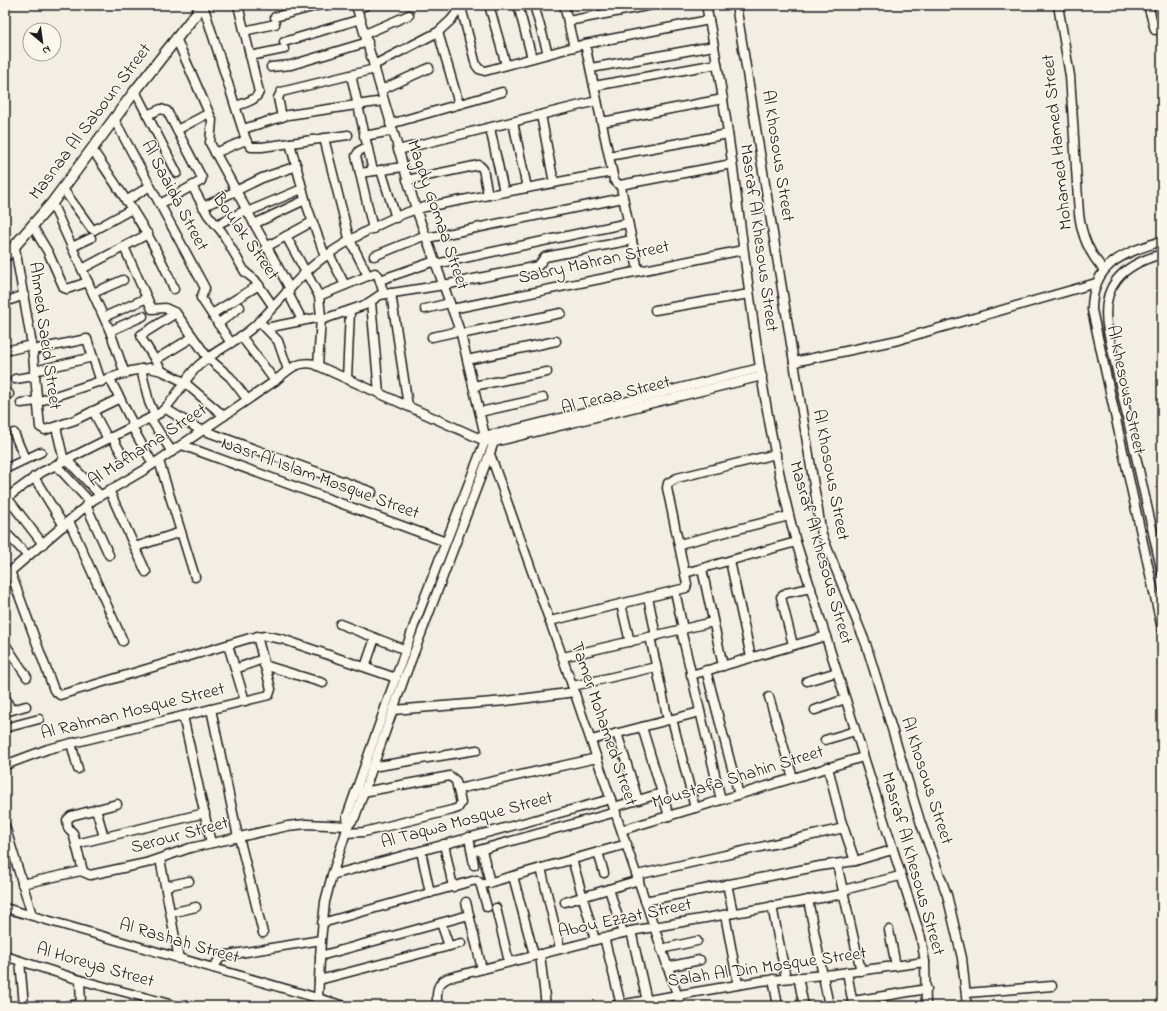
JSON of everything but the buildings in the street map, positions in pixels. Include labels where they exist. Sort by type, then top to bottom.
[{"type":"street","name":"Masnaa Al Saboun Street","points":[[5,258],[52,204],[135,91],[203,5]]},
{"type":"street","points":[[203,5],[243,129],[249,143]]},
{"type":"street","points":[[236,106],[253,100],[258,95],[238,5]]},
{"type":"street","points":[[244,31],[320,5]]},
{"type":"street","points":[[357,7],[367,5]]},
{"type":"street","points":[[490,5],[506,65]]},
{"type":"street","points":[[518,5],[532,58]]},
{"type":"street","points":[[534,5],[548,54]]},
{"type":"street","points":[[564,5],[574,47]]},
{"type":"street","points":[[568,21],[652,5]]},
{"type":"street","name":"Masraf Al Khesous Street","points":[[706,5],[723,99],[761,372],[789,516],[900,876],[921,938],[927,989],[926,1006]]},
{"type":"street","name":"Al Khosous Street","points":[[736,5],[822,535],[866,644],[921,824],[947,895],[962,958],[967,994],[967,1006]]},
{"type":"street","name":"Mohamed Hamed Street","points":[[1058,5],[1070,76],[1078,214],[1082,232],[1091,253],[1104,270]]},
{"type":"street","points":[[1148,5],[1155,30]]},
{"type":"street","points":[[462,6],[476,65],[479,69],[485,71],[586,44],[709,20]]},
{"type":"street","points":[[282,117],[278,98],[281,92],[351,75],[375,67],[438,32],[451,20],[462,6]]},
{"type":"street","name":"Magdy Gomaa Street","points":[[357,7],[416,209],[460,333],[480,412],[483,438]]},
{"type":"street","points":[[365,34],[409,15]]},
{"type":"street","points":[[250,56],[284,46],[361,19]]},
{"type":"street","points":[[438,32],[459,104]]},
{"type":"street","points":[[176,38],[209,113],[212,126],[209,139],[215,153],[266,247],[302,320]]},
{"type":"street","points":[[272,67],[291,65],[368,42]]},
{"type":"street","points":[[586,44],[614,182],[620,185],[732,164]]},
{"type":"street","points":[[591,68],[714,46]]},
{"type":"street","points":[[594,86],[717,64]]},
{"type":"street","points":[[381,90],[429,68]]},
{"type":"street","points":[[351,75],[356,105],[367,147],[396,218]]},
{"type":"street","points":[[135,91],[177,173]]},
{"type":"street","points":[[364,136],[459,104],[502,92]]},
{"type":"street","points":[[602,122],[723,99]]},
{"type":"street","points":[[243,129],[282,117],[384,101]]},
{"type":"street","points":[[398,150],[597,101]]},
{"type":"street","points":[[148,115],[159,109],[165,109],[202,180],[160,204]]},
{"type":"street","points":[[177,130],[209,113]]},
{"type":"street","points":[[541,115],[554,183]]},
{"type":"street","name":"Al Saaida Street","points":[[114,119],[205,289],[201,298],[212,314]]},
{"type":"street","points":[[513,122],[527,188]]},
{"type":"street","points":[[490,128],[504,192]]},
{"type":"street","points":[[609,156],[728,134]]},
{"type":"street","points":[[215,153],[249,143],[262,147],[348,135]]},
{"type":"street","points":[[324,138],[350,241],[368,276]]},
{"type":"street","points":[[290,143],[312,222],[327,255],[345,285]]},
{"type":"street","points":[[367,147],[361,149],[357,153],[373,229]]},
{"type":"street","points":[[92,149],[148,234],[174,289]]},
{"type":"street","points":[[203,207],[274,173],[297,166]]},
{"type":"street","points":[[407,180],[479,166],[483,169],[488,195]]},
{"type":"street","points":[[360,173],[403,167]]},
{"type":"street","points":[[43,544],[6,497],[34,477],[166,409],[184,382],[208,358],[241,336],[259,321],[307,271],[327,255],[373,229],[416,209],[612,172]]},
{"type":"street","points":[[620,185],[638,270]]},
{"type":"street","points":[[126,201],[150,186]]},
{"type":"street","name":"Boulak Street","points":[[192,186],[203,207],[222,232],[246,274],[253,278],[259,285],[273,306]]},
{"type":"street","points":[[63,189],[94,230],[132,209]]},
{"type":"street","points":[[216,225],[246,211],[302,189]]},
{"type":"street","points":[[374,256],[427,237],[623,198]]},
{"type":"street","points":[[254,224],[305,200]]},
{"type":"street","points":[[52,204],[104,317],[125,374]]},
{"type":"street","points":[[266,247],[312,222]]},
{"type":"street","points":[[380,280],[436,262],[628,223]]},
{"type":"street","points":[[33,227],[48,252],[64,288],[68,289],[88,282]]},
{"type":"street","points":[[82,269],[148,234]]},
{"type":"street","points":[[286,236],[307,271],[319,296],[321,318],[318,366]]},
{"type":"street","points":[[72,247],[91,238]]},
{"type":"street","points":[[266,328],[302,320],[321,318],[350,310],[371,302],[377,296],[388,293],[444,285],[538,266],[545,257],[632,240]]},
{"type":"street","name":"Al Khesous Street","points":[[1162,240],[1120,256],[1104,270],[1096,283],[1092,301],[1092,319],[1162,629]]},
{"type":"street","points":[[124,247],[152,309],[165,308],[176,313],[208,358],[230,377],[248,399]]},
{"type":"street","name":"Ahmed Saeid Street","points":[[15,248],[32,347],[41,429],[45,430],[56,428]]},
{"type":"street","name":"Sabry Mahran Street","points":[[425,309],[451,306],[743,250]]},
{"type":"street","name":"Al Khesous Street","points":[[1162,254],[1141,260],[1122,274],[1109,294],[1106,312],[1110,338],[1162,573]]},
{"type":"street","points":[[319,296],[376,274],[388,293],[408,406]]},
{"type":"street","points":[[93,293],[123,280]]},
{"type":"street","points":[[794,362],[898,340],[1096,283]]},
{"type":"street","points":[[231,343],[212,314],[259,285]]},
{"type":"street","points":[[655,310],[749,294]]},
{"type":"street","points":[[5,302],[24,295]]},
{"type":"street","points":[[104,317],[147,298]]},
{"type":"street","points":[[371,302],[378,393]]},
{"type":"street","points":[[218,324],[240,307]]},
{"type":"street","points":[[347,379],[350,310]]},
{"type":"street","points":[[162,371],[141,338],[141,335],[176,313]]},
{"type":"street","points":[[432,337],[561,313]]},
{"type":"street","points":[[110,331],[143,316]]},
{"type":"street","points":[[259,321],[280,344],[288,370]]},
{"type":"street","points":[[241,336],[275,381]]},
{"type":"street","points":[[155,360],[193,337]]},
{"type":"street","points":[[5,350],[86,339],[88,341],[101,382]]},
{"type":"street","points":[[467,360],[556,342]]},
{"type":"street","points":[[15,379],[93,356]]},
{"type":"street","name":"Al Mafhama Street","points":[[8,573],[100,495],[172,452],[296,365],[305,363],[318,366]]},
{"type":"street","name":"Al Teraa Street","points":[[318,366],[494,442],[761,372]]},
{"type":"street","points":[[21,403],[37,401],[141,369],[155,368],[184,382],[224,416]]},
{"type":"street","points":[[141,369],[153,417],[172,452]]},
{"type":"street","points":[[474,386],[547,372]]},
{"type":"street","name":"Al Teraa Street","points":[[483,438],[761,372]]},
{"type":"street","points":[[110,379],[133,427],[156,462],[195,577]]},
{"type":"street","points":[[109,555],[88,504],[62,462],[56,428],[120,398]]},
{"type":"street","points":[[480,412],[544,398]]},
{"type":"street","points":[[166,409],[191,425],[203,430],[372,492]]},
{"type":"street","points":[[93,411],[123,456]]},
{"type":"street","points":[[14,433],[25,459]]},
{"type":"street","points":[[347,830],[347,816],[483,438]]},
{"type":"street","points":[[318,999],[322,923],[332,875],[347,830],[355,817],[393,710],[494,442]]},
{"type":"street","name":"Nasr Al Islam Mosque Street","points":[[182,445],[446,542]]},
{"type":"street","points":[[5,469],[41,452]]},
{"type":"street","name":"Tamer Mohamed Street","points":[[490,454],[563,657],[681,1006]]},
{"type":"street","points":[[550,621],[687,587],[667,488],[669,481],[776,454]]},
{"type":"street","points":[[62,462],[100,495]]},
{"type":"street","points":[[34,477],[67,524],[123,641]]},
{"type":"street","points":[[109,490],[146,572]]},
{"type":"street","points":[[679,544],[789,516]]},
{"type":"street","points":[[5,532],[28,556]]},
{"type":"street","points":[[135,547],[181,532]]},
{"type":"street","points":[[685,573],[796,542]]},
{"type":"street","points":[[730,561],[751,657]]},
{"type":"street","points":[[702,569],[723,666]]},
{"type":"street","points":[[8,573],[54,690],[58,694],[69,693],[257,636],[274,637],[396,678]]},
{"type":"street","points":[[793,645],[781,596],[786,592],[811,588]]},
{"type":"street","points":[[675,591],[700,712],[721,800]]},
{"type":"street","points":[[648,597],[656,667],[695,808]]},
{"type":"street","points":[[621,604],[630,642]]},
{"type":"street","points":[[563,657],[714,622]]},
{"type":"street","points":[[340,624],[406,650]]},
{"type":"street","points":[[257,636],[263,662]]},
{"type":"street","points":[[692,675],[826,636]]},
{"type":"street","points":[[365,667],[375,638]]},
{"type":"street","points":[[5,644],[26,677]]},
{"type":"street","points":[[228,645],[245,702]]},
{"type":"street","points":[[235,669],[263,662],[323,684]]},
{"type":"street","name":"Al Rahman Mosque Street","points":[[5,765],[38,752],[71,743],[245,702],[270,694],[271,691],[263,662]]},
{"type":"street","points":[[393,710],[506,701],[574,689],[656,667]]},
{"type":"street","points":[[706,670],[739,795]]},
{"type":"street","points":[[807,681],[837,672]]},
{"type":"street","points":[[5,697],[8,711],[26,706]]},
{"type":"street","points":[[769,697],[793,778]]},
{"type":"street","points":[[815,710],[845,699]]},
{"type":"street","points":[[211,710],[238,837],[263,933]]},
{"type":"street","points":[[591,740],[700,712]]},
{"type":"street","points":[[183,716],[211,843]]},
{"type":"street","points":[[5,728],[38,719]]},
{"type":"street","points":[[642,727],[669,816]]},
{"type":"street","points":[[825,740],[855,731]]},
{"type":"street","points":[[617,733],[638,800]]},
{"type":"street","points":[[71,743],[78,770]]},
{"type":"street","points":[[372,767],[477,750]]},
{"type":"street","name":"Moustafa Shahin Street","points":[[622,830],[863,757]]},
{"type":"street","points":[[364,792],[447,776],[453,777],[458,789],[597,758]]},
{"type":"street","points":[[828,767],[844,828],[855,861]]},
{"type":"street","name":"Serour Street","points":[[22,884],[83,871],[90,875],[160,859],[181,850],[296,825],[364,832],[458,808],[461,803],[458,789]]},
{"type":"street","points":[[472,852],[662,792]]},
{"type":"street","points":[[83,871],[73,833],[68,827],[68,818],[117,804]]},
{"type":"street","name":"Al Taqwa Mosque Street","points":[[332,875],[469,837],[614,806]]},
{"type":"street","points":[[96,810],[104,838]]},
{"type":"street","points":[[76,844],[204,813]]},
{"type":"street","points":[[5,826],[32,915]]},
{"type":"street","points":[[566,902],[609,889],[638,878],[844,828]]},
{"type":"street","points":[[469,837],[474,865]]},
{"type":"street","points":[[444,844],[453,886]]},
{"type":"street","points":[[481,885],[627,844]]},
{"type":"street","points":[[421,850],[430,893]]},
{"type":"street","points":[[482,850],[490,883]]},
{"type":"street","points":[[645,901],[727,884],[855,861],[892,850]]},
{"type":"street","points":[[598,852],[604,873]]},
{"type":"street","points":[[160,859],[179,959]]},
{"type":"street","points":[[572,859],[595,940]]},
{"type":"street","points":[[837,864],[861,971]]},
{"type":"street","points":[[541,868],[560,948]]},
{"type":"street","points":[[513,876],[537,954],[546,1006]]},
{"type":"street","name":"Abou Ezzat Street","points":[[437,1006],[437,990],[441,981],[482,969],[604,937],[654,926],[808,900],[844,892],[900,876]]},
{"type":"street","points":[[322,923],[476,880],[481,885],[487,907]]},
{"type":"street","points":[[166,886],[189,881]]},
{"type":"street","points":[[727,884],[729,914],[738,984]]},
{"type":"street","points":[[609,889],[622,933]]},
{"type":"street","points":[[808,900],[828,1006]]},
{"type":"street","points":[[466,902],[482,969]]},
{"type":"street","points":[[772,906],[786,978]]},
{"type":"street","points":[[171,913],[196,907]]},
{"type":"street","name":"Al Rashah Street","points":[[5,908],[345,1006]]},
{"type":"street","points":[[496,908],[509,962]]},
{"type":"street","points":[[320,956],[469,916]]},
{"type":"street","points":[[441,923],[448,946]]},
{"type":"street","points":[[889,930],[896,966]]},
{"type":"street","points":[[631,931],[647,1001]]},
{"type":"street","points":[[604,937],[617,1005]]},
{"type":"street","points":[[213,968],[220,958],[227,955],[321,940]]},
{"type":"street","points":[[661,949],[697,941]]},
{"type":"street","points":[[319,980],[461,943]]},
{"type":"street","name":"Al Horeya Street","points":[[5,956],[80,980],[177,1006]]},
{"type":"street","points":[[667,967],[700,960]]},
{"type":"street","points":[[20,961],[24,1006]]},
{"type":"street","name":"Salah Al Din Mosque Street","points":[[617,1005],[647,1001],[663,1002],[678,996],[738,984],[773,979],[861,971],[925,962]]},
{"type":"street","points":[[847,972],[853,1003],[927,989]]},
{"type":"street","points":[[798,977],[804,1006]]},
{"type":"street","points":[[773,979],[778,1006]]},
{"type":"street","points":[[66,1006],[81,1005],[80,980]]},
{"type":"street","points":[[967,994],[1052,986]]}]
